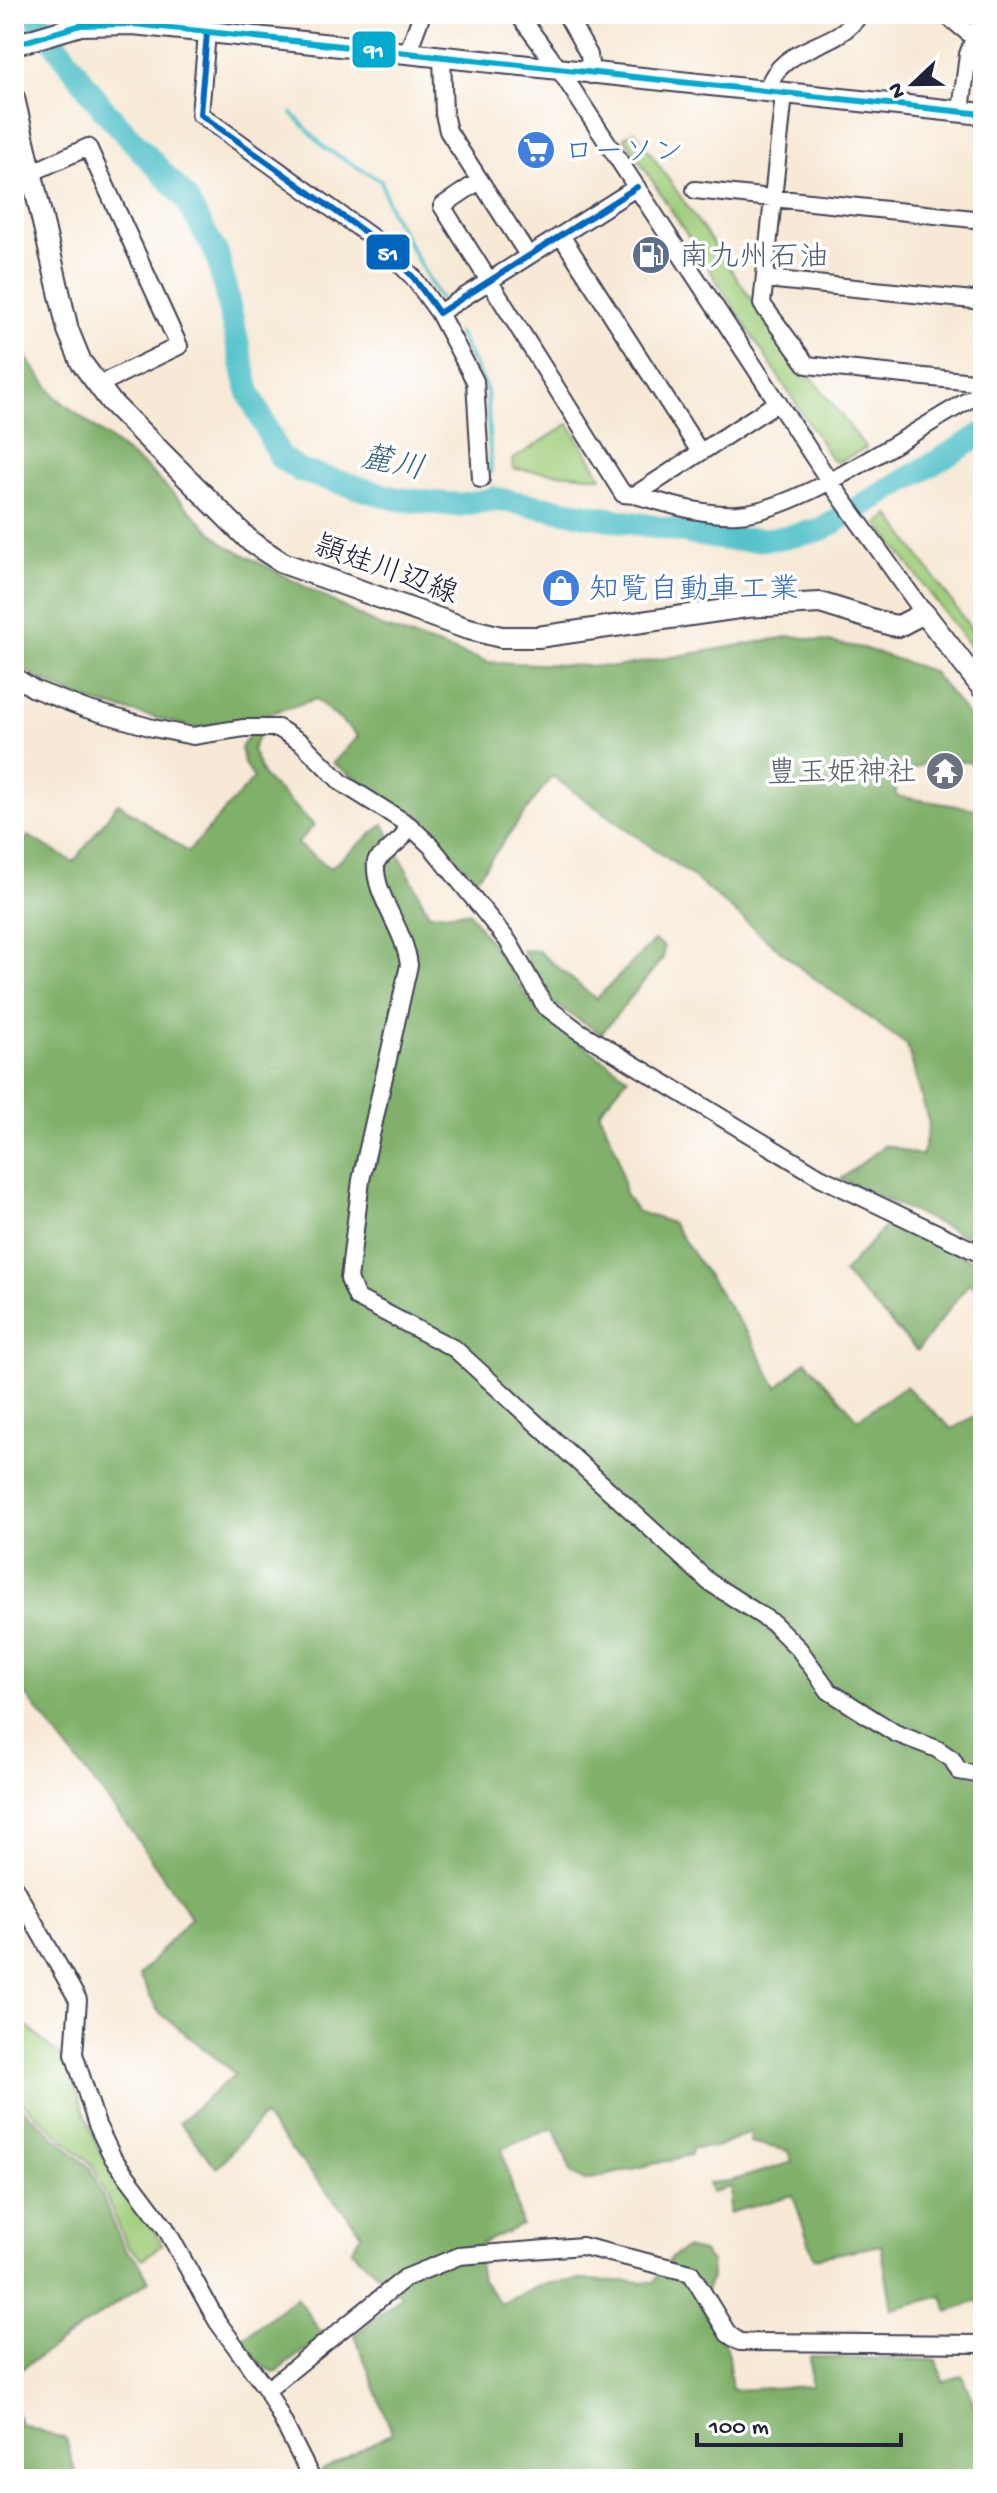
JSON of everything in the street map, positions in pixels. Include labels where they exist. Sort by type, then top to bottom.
[{"type":"main road","points":[[21,42],[106,19],[591,75],[983,114]]},
{"type":"main road","name":"頴娃川辺線","points":[[14,98],[68,330],[81,362],[98,385],[251,542],[283,563],[465,628],[501,637],[538,637],[746,607],[820,603],[899,626],[924,613]]},
{"type":"main road","points":[[924,613],[983,689]]},
{"type":"street","points":[[407,54],[422,14]]},
{"type":"street","points":[[518,14],[559,69],[830,483],[924,613]]},
{"type":"street","points":[[566,14],[589,55],[591,75]]},
{"type":"street","points":[[860,14],[849,31],[789,58],[770,79],[775,93],[774,197],[762,304],[807,365],[983,383]]},
{"type":"street","points":[[945,14],[972,36]]},
{"type":"street","points":[[961,111],[972,36],[983,15]]},
{"type":"street","points":[[207,33],[200,114],[377,241],[413,277],[439,313],[475,381],[481,479]]},
{"type":"street","points":[[442,58],[444,114],[448,131],[528,255]]},
{"type":"street","points":[[31,173],[88,147],[179,346],[98,385]]},
{"type":"street","points":[[479,181],[442,206],[623,494],[690,509],[734,514],[781,505],[830,483],[983,392]]},
{"type":"street","points":[[439,313],[637,187]]},
{"type":"street","points":[[695,190],[983,220]]},
{"type":"street","points":[[562,237],[700,452]]},
{"type":"street","points":[[766,279],[983,301]]},
{"type":"street","points":[[635,495],[778,402]]},
{"type":"street","points":[[14,676],[34,689],[86,709],[193,736],[244,728],[278,728],[302,743],[342,783],[409,825],[431,846],[508,941],[545,1006],[683,1096],[806,1169],[983,1255]]},
{"type":"street","points":[[409,825],[402,838],[376,861],[376,880],[406,941],[409,965],[361,1180],[349,1279],[357,1298],[455,1349],[709,1582],[773,1623],[799,1649],[829,1691],[895,1733],[937,1749],[952,1759],[959,1771],[983,1775]]},
{"type":"street","points":[[14,1887],[78,2000],[74,2054],[97,2125],[113,2158],[165,2227],[217,2321],[267,2390],[312,2479]]},
{"type":"street","points":[[267,2390],[405,2278],[459,2256],[491,2251],[582,2246],[691,2273],[728,2334],[740,2342],[983,2344]]},
{"type":"green space","points":[[635,131],[755,304],[866,448],[838,462],[833,461],[624,137]]},
{"type":"green space","points":[[14,342],[57,398],[149,470],[224,544],[379,626],[488,662],[615,667],[793,636],[863,648],[932,671],[983,734],[983,764],[936,758],[896,777],[896,796],[983,810],[983,1244],[841,1179],[885,1145],[922,1156],[929,1124],[907,1045],[803,970],[692,876],[552,776],[476,879],[419,822],[333,763],[358,736],[316,699],[262,716],[197,728],[81,699],[14,666]]},
{"type":"green space","points":[[569,424],[602,477],[513,469],[512,460]]},
{"type":"green space","points":[[890,515],[983,646],[983,664],[878,524]]},
{"type":"green space","points":[[260,733],[252,750],[264,777],[314,825],[297,844],[330,868],[384,824],[429,914],[469,912],[540,1015],[628,1077],[599,1112],[618,1154],[625,1194],[636,1211],[672,1223],[751,1339],[777,1388],[806,1361],[858,1419],[905,1386],[952,1429],[983,1411],[983,2312],[978,2301],[948,2312],[943,2296],[892,2309],[881,2245],[814,2258],[793,2195],[729,2213],[731,2187],[711,2192],[708,2183],[731,2181],[792,2162],[788,2151],[750,2142],[751,2131],[719,2147],[692,2148],[691,2155],[584,2181],[572,2173],[554,2128],[502,2148],[522,2225],[476,2246],[482,2280],[501,2304],[543,2284],[579,2280],[654,2282],[670,2259],[685,2248],[702,2252],[711,2262],[712,2278],[699,2304],[727,2347],[732,2390],[811,2386],[810,2357],[937,2360],[943,2382],[962,2375],[977,2412],[983,2411],[983,2479],[324,2479],[321,2471],[392,2433],[355,2335],[402,2296],[351,2250],[362,2233],[263,2116],[217,2168],[179,2122],[235,2074],[158,2011],[139,1976],[191,1917],[127,1825],[14,1680],[14,856],[28,836],[74,862],[118,803],[188,852],[254,778],[244,764],[241,748],[250,734]]},
{"type":"green space","points":[[654,941],[664,946],[663,958],[601,1034],[550,1001],[522,950],[538,951],[596,999]]},
{"type":"green space","points":[[889,1222],[983,1265],[983,1293],[969,1283],[917,1351],[843,1273]]},
{"type":"green space","points":[[14,2015],[65,2060],[99,2150],[163,2244],[143,2259],[128,2247],[93,2166],[14,2095]]},
{"type":"green space","points":[[14,2101],[90,2168],[125,2250],[138,2261],[149,2281],[14,2374]]},
{"type":"green space","points":[[296,2297],[324,2336],[275,2372],[263,2367],[242,2339]]},
{"type":"green space","points":[[14,2405],[20,2424],[66,2439],[77,2479],[14,2479]]},
{"type":"waterway","name":"麓川","points":[[34,14],[103,109],[184,196],[217,254],[249,393],[280,457],[301,471],[397,499],[458,505],[496,499],[724,539],[762,539],[799,535],[824,528],[983,434]]},
{"type":"waterway","points":[[292,113],[325,148],[381,181],[390,210],[439,298]]},
{"type":"waterway","points":[[458,332],[487,391],[491,473]]},
{"type":"waterway","points":[[493,487],[496,499]]},
{"type":"transit line","name":"91","points":[[14,45],[81,25],[133,24],[983,114]]},
{"type":"transit line","name":"51","points":[[207,33],[200,114],[377,241],[413,277],[439,313],[637,187]]},
{"type":"place","name":"ローソン","points":[[536,150]]},
{"type":"place","name":"南九州石油","points":[[651,255]]},
{"type":"place","name":"知覧自動車工業","points":[[561,588]]},
{"type":"place","name":"豊玉姫神社","points":[[945,771]]}]
